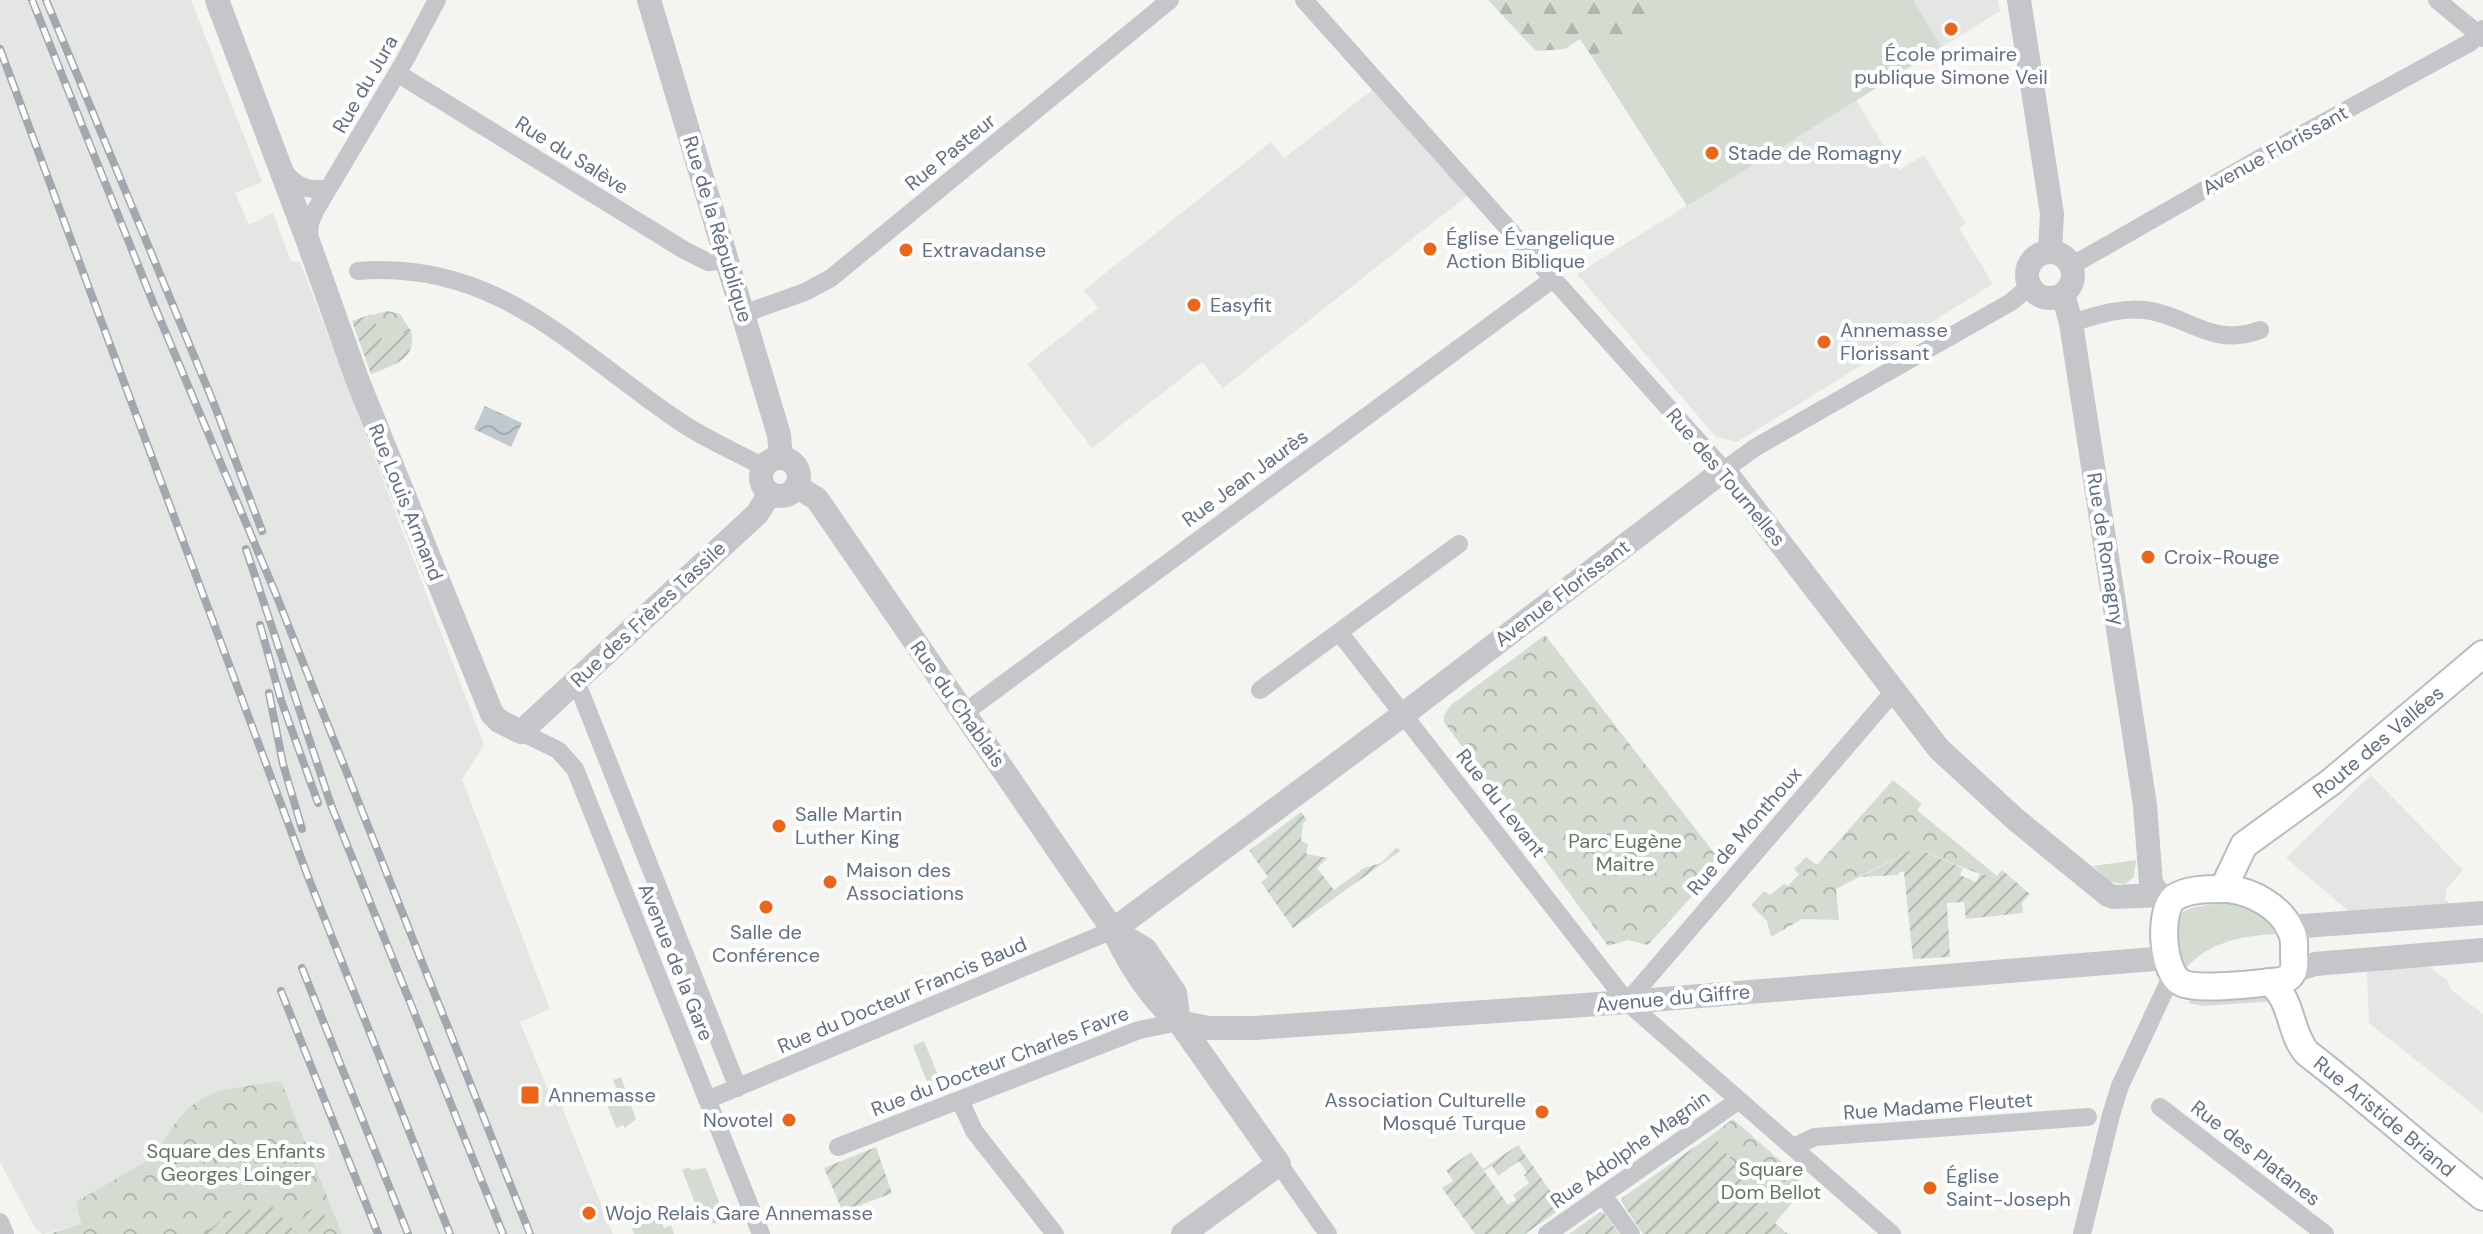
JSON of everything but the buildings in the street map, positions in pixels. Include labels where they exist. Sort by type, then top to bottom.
[{"type":"main road","name":"Route des Vallées","points":[[2223,889],[2242,848],[2331,782],[2483,654]]},
{"type":"main road","name":"Route des Vallées","points":[[2250,894],[2254,855],[2271,826]]},
{"type":"main road","points":[[2223,889],[2250,894],[2276,911],[2289,927],[2293,937],[2285,976],[2198,986],[2182,983],[2170,966],[2164,919],[2169,899],[2197,891],[2223,889]]},
{"type":"main road","name":"Rue Aristide Briand","points":[[2285,976],[2279,990],[2300,1044],[2307,1053],[2483,1197]]},
{"type":"street","name":"Rue Louis Armand","points":[[217,0],[357,379],[492,714],[521,732]]},
{"type":"street","name":"Rue du Jura","points":[[311,250],[311,219],[437,0]]},
{"type":"street","name":"Rue de la République","points":[[649,0],[779,435],[773,463]]},
{"type":"street","name":"Rue Pasteur","points":[[743,314],[805,292],[831,278],[1170,0]]},
{"type":"street","name":"Rue des Tournelles","points":[[1304,0],[1724,470],[1948,759],[2105,893],[2114,897],[2169,899]]},
{"type":"street","points":[[2019,0],[2052,214],[2050,251]]},
{"type":"street","points":[[2437,0],[2481,34]]},
{"type":"street","name":"Avenue Florissant","points":[[2071,266],[2481,34]]},
{"type":"street","name":"Rue du Salève","points":[[397,73],[684,250],[708,262],[727,261]]},
{"type":"street","points":[[281,168],[299,186],[315,190],[328,188]]},
{"type":"street","points":[[2050,251],[2064,256],[2071,266],[2073,279],[2063,294],[2045,298],[2029,287],[2026,277],[2029,263],[2037,255],[2050,251]]},
{"type":"street","points":[[358,271],[401,269],[431,274],[466,283],[508,301],[683,424],[773,463],[790,461],[799,477],[796,486],[785,495],[770,493],[762,481],[773,463]]},
{"type":"street","name":"Rue Jean Jaurès","points":[[964,713],[1553,279]]},
{"type":"street","name":"Avenue Florissant","points":[[1113,930],[1756,447],[2011,302],[2029,287]]},
{"type":"street","name":"Rue de Romagny","points":[[2063,294],[2071,323],[2145,805],[2156,832],[2162,880],[2169,899]]},
{"type":"street","points":[[2071,323],[2117,311],[2139,310],[2161,314],[2215,335],[2241,336],[2260,330]]},
{"type":"street","name":"Rue du Chablais","points":[[796,486],[817,499],[1113,930],[1126,958],[1161,1009],[1179,1022],[1328,1234]]},
{"type":"street","name":"Rue des Frères Tassile","points":[[521,732],[757,514],[770,493]]},
{"type":"street","points":[[1260,690],[1459,544]]},
{"type":"street","name":"Rue du Levant","points":[[1339,632],[1627,1002],[1892,1234]]},
{"type":"street","points":[[572,685],[678,959],[690,966],[738,1088]]},
{"type":"street","name":"Rue de Monthoux","points":[[1627,1002],[1895,690]]},
{"type":"street","name":"Avenue de la Gare","points":[[521,732],[558,750],[575,769],[761,1234]]},
{"type":"street","points":[[2289,927],[2483,913]]},
{"type":"street","name":"Rue du Docteur Francis Baud","points":[[707,1100],[1113,930]]},
{"type":"street","points":[[2285,976],[2315,964],[2483,950]]},
{"type":"street","points":[[2082,1234],[2120,1086],[2170,966]]},
{"type":"street","name":"Avenue du Giffre","points":[[1179,1022],[1208,1028],[1255,1028],[2170,966]]},
{"type":"street","name":"Rue du Docteur Charles Favre","points":[[838,1147],[1139,1030],[1179,1022]]},
{"type":"street","points":[[960,1100],[974,1131],[1055,1234]]},
{"type":"street","name":"Rue Adolphe Magnin","points":[[1547,1234],[1739,1100]]},
{"type":"street","name":"Rue des Platanes","points":[[2160,1107],[2325,1234]]},
{"type":"street","name":"Rue Madame Fleutet","points":[[1793,1147],[1815,1137],[2088,1117]]},
{"type":"street","points":[[1183,1234],[1279,1164]]},
{"type":"street","points":[[1603,1195],[1631,1234]]},
{"type":"street","points":[[0,1222],[5,1234]]},
{"type":"shaded area","points":[[0,0],[191,0],[262,182],[235,193],[249,225],[273,213],[291,261],[300,262],[484,745],[462,779],[550,1009],[520,1022],[554,1104],[560,1102],[613,1234],[342,1234],[281,1081],[220,1090],[205,1097],[155,1156],[77,1202],[81,1224],[43,1234],[35,1228],[0,1162]]},
{"type":"shaded area","name":"École primaire publique Simone Veil","points":[[1913,0],[1998,0],[2000,11],[1942,47]]},
{"type":"shaded area","points":[[1379,85],[1473,191],[1223,388],[1202,362],[1092,448],[1027,364],[1098,308],[1084,290],[1271,142],[1284,158]]},
{"type":"shaded area","points":[[1856,100],[1899,170],[1924,155],[1966,224],[1959,228],[1993,284],[1737,442],[1716,437],[1577,274]]},
{"type":"shaded area","points":[[2371,775],[2463,870],[2446,889],[2446,900],[2453,907],[2352,914],[2286,858]]},
{"type":"shaded area","points":[[2427,966],[2448,981],[2451,990],[2483,1014],[2483,1113],[2369,1023],[2367,971]]},
{"type":"green space","points":[[1488,0],[1680,0],[1592,57],[1580,39],[1565,49],[1536,51]]},
{"type":"green space","name":"Stade de Romagny","points":[[1680,0],[1913,0],[1942,47],[1687,206],[1592,57]]},
{"type":"green space","points":[[387,311],[400,314],[411,331],[386,341],[380,339],[372,315]]},
{"type":"green space","points":[[372,314],[382,340],[411,331],[412,341],[402,360],[371,374],[352,321]]},
{"type":"green space","name":"Parc Eugène Maitre","points":[[1545,635],[1722,863],[1648,945],[1628,940],[1608,946],[1444,722],[1444,715],[1451,705]]},
{"type":"green space","points":[[1893,780],[1922,804],[1917,810],[1997,876],[1980,874],[1915,848],[1836,889],[1839,920],[1802,919],[1771,937],[1767,921],[1751,905],[1764,891],[1770,895],[1784,884],[1788,886],[1799,874],[1794,869],[1806,857],[1817,865]]},
{"type":"green space","points":[[1301,812],[1307,820],[1303,823],[1301,841],[1308,844],[1306,854],[1328,858],[1317,868],[1334,890],[1364,868],[1381,863],[1397,847],[1400,851],[1293,928],[1261,882],[1268,877],[1249,851]]},
{"type":"green space","points":[[1915,848],[1963,868],[1960,875],[1976,882],[1980,874],[1997,876],[2002,870],[2030,894],[2022,903],[2023,913],[1966,919],[1964,902],[1947,903],[1950,957],[1913,959],[1904,872],[1899,872],[1899,875],[1861,877]]},
{"type":"green space","points":[[2136,860],[2134,877],[2125,884],[2110,882],[2093,866]]},
{"type":"green space","points":[[2228,903],[2256,912],[2276,934],[2226,942],[2204,953],[2184,970],[2177,934],[2180,916],[2195,907]]},
{"type":"green space","points":[[2259,991],[2274,1001],[2203,1006],[2188,1003],[2195,995]]},
{"type":"green space","points":[[924,1041],[943,1087],[931,1092],[913,1046]]},
{"type":"green space","points":[[621,1077],[636,1119],[625,1128],[623,1125],[616,1128],[603,1094],[617,1090],[613,1080]]},
{"type":"green space","name":"Square des Enfants Georges Loinger","points":[[281,1081],[342,1234],[48,1234],[81,1224],[76,1202],[155,1156],[188,1108],[220,1090]]},
{"type":"green space","name":"Square Dom Bellot","points":[[1733,1119],[1801,1179],[1769,1214],[1713,1134]]},
{"type":"green space","points":[[1713,1134],[1769,1214],[1785,1196],[1792,1203],[1775,1223],[1788,1234],[1643,1234],[1622,1198]]},
{"type":"green space","points":[[1518,1145],[1562,1208],[1525,1234],[1475,1234],[1442,1188],[1453,1181],[1446,1170],[1471,1152],[1483,1169]],"holes":[[[1519,1161],[1527,1173],[1524,1175],[1529,1183],[1513,1195],[1516,1200],[1508,1205],[1484,1171],[1492,1166],[1498,1176]]]},
{"type":"green space","points":[[876,1147],[892,1193],[843,1212],[824,1168]]},
{"type":"green space","points":[[689,1167],[690,1170],[706,1168],[724,1215],[717,1217],[718,1222],[713,1224],[711,1220],[703,1223],[682,1170]]},
{"type":"green space","points":[[320,1204],[328,1225],[317,1234],[312,1234],[299,1223],[307,1212]]},
{"type":"green space","points":[[240,1205],[254,1211],[271,1205],[297,1234],[204,1234]]},
{"type":"green space","points":[[631,1206],[636,1217],[651,1216],[653,1220],[659,1217],[664,1228],[671,1225],[674,1234],[634,1234],[624,1208]]},
{"type":"green space","points":[[1600,1212],[1619,1234],[1569,1234]]},
{"type":"water","points":[[485,406],[522,423],[511,447],[474,429]]},
{"type":"railway","points":[[32,0],[152,300],[275,592],[530,1234]]},
{"type":"railway","points":[[46,0],[214,404],[262,531]]},
{"type":"railway","points":[[0,49],[310,882],[450,1234]]},
{"type":"railway","points":[[246,549],[331,805],[503,1234]]},
{"type":"railway","points":[[260,625],[281,700],[318,803]]},
{"type":"railway","points":[[269,693],[283,764],[302,829]]},
{"type":"railway","points":[[302,968],[408,1234]]},
{"type":"railway","points":[[281,991],[378,1234]]},
{"type":"place","name":"École primaire publique Simone Veil","points":[[1951,29]]},
{"type":"place","name":"Stade de Romagny","points":[[1712,153]]},
{"type":"place","name":"Église Évangelique Action Biblique","points":[[1430,249]]},
{"type":"place","name":"Extravadanse","points":[[906,250]]},
{"type":"place","name":"Easyfit","points":[[1194,305]]},
{"type":"place","name":"Annemasse Florissant","points":[[1824,342]]},
{"type":"place","name":"Croix-Rouge","points":[[2148,557]]},
{"type":"place","name":"Salle Martin Luther King","points":[[779,826]]},
{"type":"place","name":"Maison des Associations","points":[[830,882]]},
{"type":"place","name":"Salle de Conférence","points":[[766,907]]},
{"type":"place","name":"Annemasse","points":[[530,1095]]},
{"type":"place","name":"Association Culturelle Mosqué Turque","points":[[1542,1112]]},
{"type":"place","name":"Novotel","points":[[789,1120]]},
{"type":"place","name":"Église Saint-Joseph","points":[[1930,1188]]},
{"type":"place","name":"Wojo Relais Gare Annemasse","points":[[589,1213]]}]
